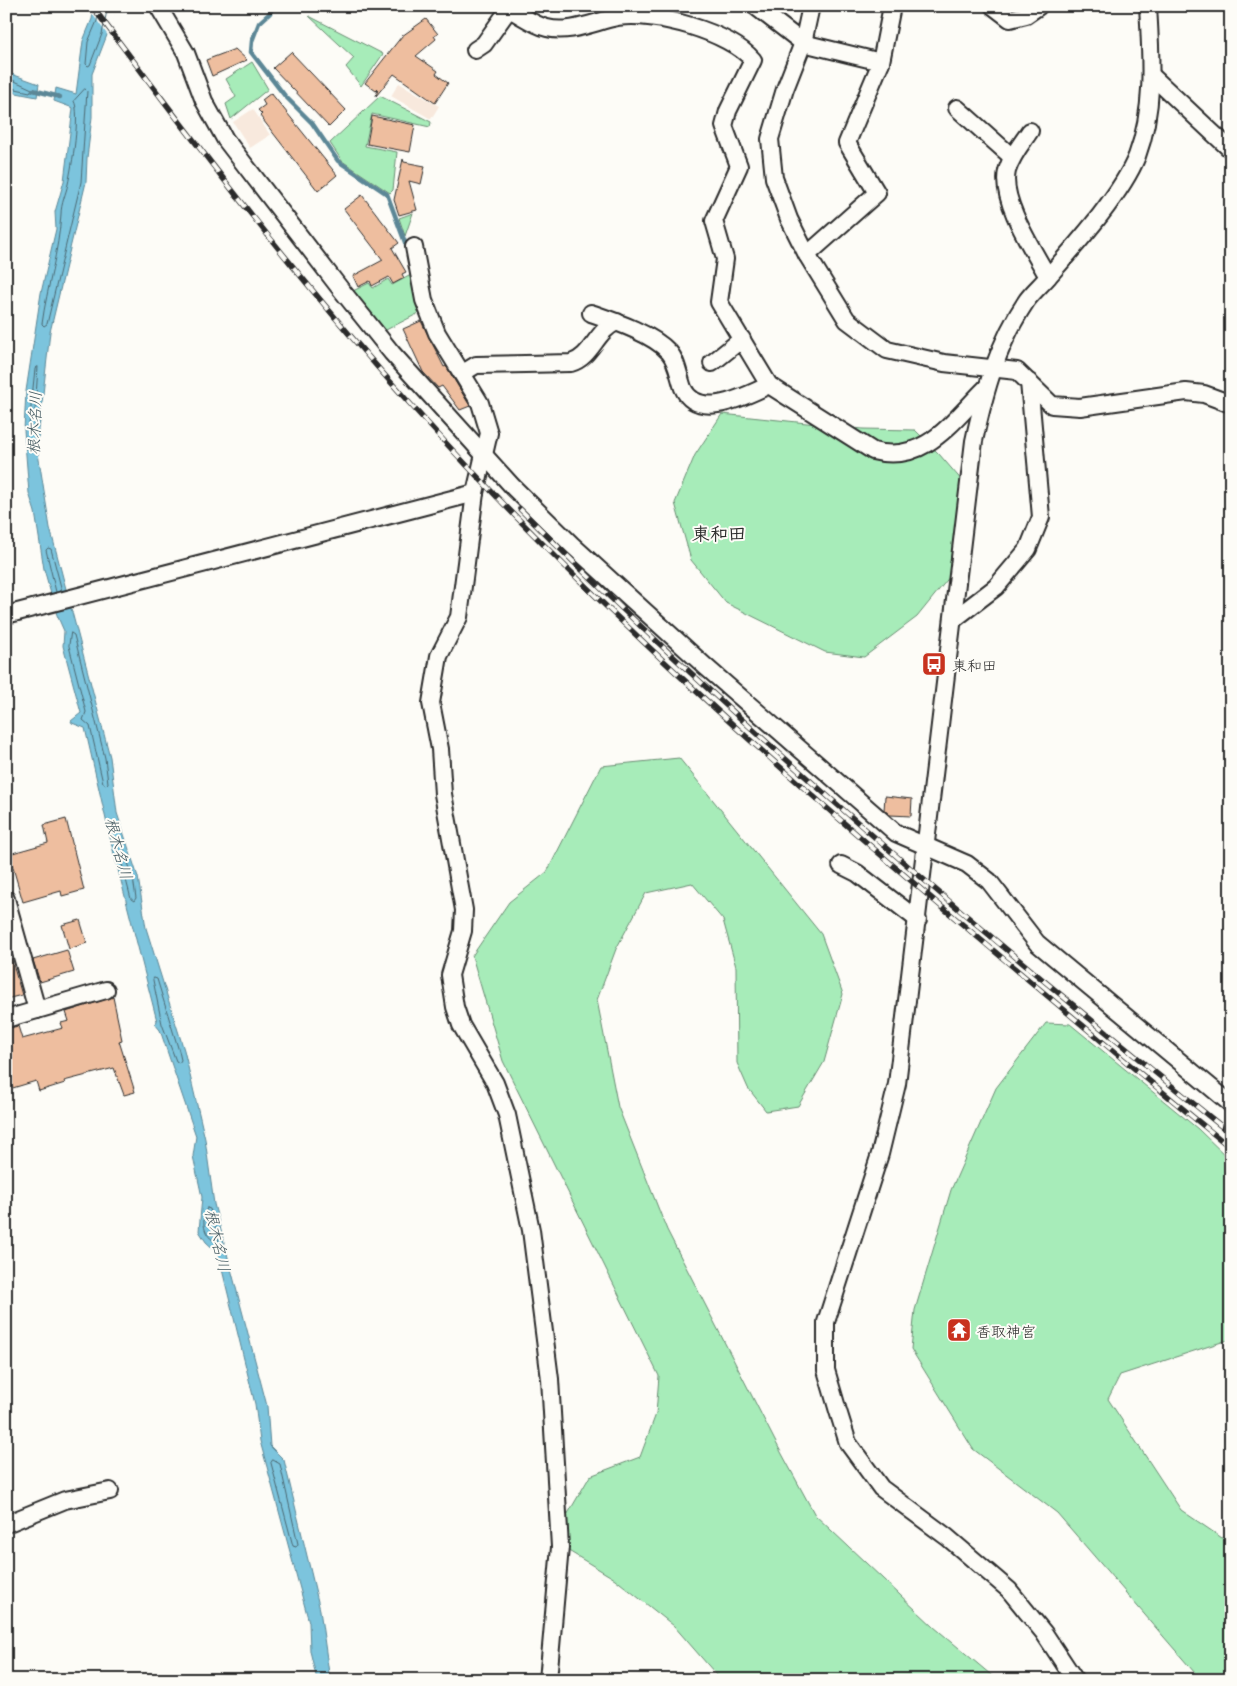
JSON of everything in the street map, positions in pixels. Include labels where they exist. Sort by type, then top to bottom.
[{"type":"street","points":[[158,6],[186,53],[204,101],[225,139],[392,353],[513,487],[572,545],[706,667],[896,833],[967,864],[989,881],[1037,942],[1231,1104]]},
{"type":"street","points":[[755,6],[803,43],[881,62]]},
{"type":"street","points":[[811,6],[803,43],[785,89],[770,139],[774,178],[789,219],[807,255],[848,320],[887,350],[944,363],[1017,371],[1052,404],[1080,407],[1186,392],[1204,394],[1231,404]]},
{"type":"street","points":[[807,255],[877,193],[848,143],[881,62],[892,6]]},
{"type":"street","points":[[993,6],[1010,19],[1026,15],[1039,6]]},
{"type":"street","points":[[1075,1680],[1044,1634],[1008,1590],[947,1537],[881,1488],[848,1443],[826,1370],[826,1322],[880,1154],[897,1084],[974,441],[986,388],[992,367],[1006,335],[1028,299],[1048,277],[1128,176],[1147,121],[1152,76],[1148,6]]},
{"type":"street","points":[[475,50],[484,44],[510,8],[547,28],[570,28],[628,16],[644,16],[674,21],[713,34],[748,54],[753,60],[728,110],[724,126],[739,166],[714,222],[725,259],[719,302],[769,385],[873,451],[886,455],[904,454],[921,449],[930,443],[986,388]]},
{"type":"street","points":[[1152,76],[1231,150]]},
{"type":"street","points":[[957,108],[1012,157]]},
{"type":"street","points":[[1030,131],[1012,157],[1005,181],[1017,219],[1048,277]]},
{"type":"street","points":[[414,247],[424,300],[437,333],[480,403],[490,433],[486,457],[475,493],[458,617],[439,656],[431,703],[440,749],[443,794],[464,910],[462,931],[450,975],[454,1007],[461,1026],[495,1082],[508,1115],[532,1230],[550,1379],[560,1547],[548,1680]]},
{"type":"street","points":[[591,313],[617,322],[662,346],[671,354],[684,390],[691,398],[701,403],[714,404],[733,401],[769,385]]},
{"type":"street","points":[[463,373],[476,366],[570,363],[580,361],[603,331],[617,322]]},
{"type":"street","points":[[712,363],[742,339]]},
{"type":"street","points":[[952,620],[998,584],[1028,549],[1041,517],[1029,382]]},
{"type":"street","points":[[6,615],[475,493]]},
{"type":"street","points":[[841,865],[857,873],[918,920]]},
{"type":"street","points":[[6,899],[37,1010]]},
{"type":"street","points":[[6,1019],[106,990]]},
{"type":"street","points":[[6,1524],[65,1500],[110,1491]]},
{"type":"shaded area","points":[[399,83],[439,106],[431,119],[391,96]]},
{"type":"shaded area","points":[[253,109],[270,135],[250,148],[233,122]]},
{"type":"green space","points":[[309,16],[383,54],[361,86],[346,67],[354,58]]},
{"type":"green space","points":[[252,62],[268,89],[231,119],[226,104],[236,97],[226,79]]},
{"type":"green space","points":[[380,96],[431,122],[430,127],[372,114],[365,146],[397,152],[393,190],[390,193],[342,161],[330,143]]},
{"type":"green space","points":[[413,213],[405,236],[399,218]]},
{"type":"green space","points":[[411,275],[421,312],[384,331],[353,291],[369,283],[373,288],[388,279],[392,285]]},
{"type":"green space","points":[[722,414],[863,429],[915,430],[939,454],[976,497],[951,575],[917,617],[864,657],[825,652],[726,603],[691,560],[675,503],[695,455]]},
{"type":"green space","points":[[679,758],[821,934],[843,994],[824,1062],[798,1106],[766,1111],[748,1088],[737,1063],[736,967],[723,920],[692,883],[646,893],[616,949],[597,1000],[618,1107],[667,1230],[815,1515],[934,1627],[997,1680],[721,1680],[674,1626],[615,1579],[552,1541],[590,1476],[640,1457],[656,1414],[659,1376],[503,1061],[472,956],[509,902],[547,872],[601,766]]},
{"type":"green space","points":[[1046,1023],[1070,1024],[1198,1129],[1231,1161],[1231,1339],[1120,1375],[1108,1399],[1181,1510],[1222,1538],[1231,1533],[1231,1680],[1201,1680],[1057,1513],[973,1449],[911,1349],[915,1310],[951,1190],[996,1088]]},
{"type":"water","name":"根木名川","points":[[94,6],[113,6],[107,35],[92,74],[92,117],[86,182],[50,332],[37,447],[50,528],[110,757],[117,813],[138,877],[146,928],[184,1050],[205,1139],[214,1204],[267,1406],[270,1446],[284,1460],[320,1610],[330,1680],[317,1680],[310,1651],[309,1622],[260,1441],[255,1404],[218,1253],[206,1242],[199,1231],[202,1197],[193,1156],[196,1136],[160,1030],[155,1024],[157,1021],[112,846],[85,728],[71,721],[81,713],[63,646],[64,631],[57,615],[44,569],[35,512],[29,493],[24,430],[26,391],[41,293],[56,229],[55,212],[64,181],[73,108],[54,101],[56,88],[76,94],[83,41],[92,19]]},
{"type":"water","points":[[6,72],[39,84],[37,97],[6,91]]},
{"type":"pier","points":[[91,6],[110,6],[114,12],[109,37],[91,12]]},
{"type":"building","points":[[426,19],[438,34],[434,36],[436,39],[416,56],[438,71],[436,74],[448,83],[435,103],[394,74],[376,96],[378,89],[376,91],[365,83],[402,36]]},
{"type":"building","points":[[235,49],[247,60],[212,76],[206,60]]},
{"type":"building","points":[[291,52],[346,110],[329,127],[273,68]]},
{"type":"building","points":[[271,93],[337,175],[318,191],[260,116],[262,114],[258,110],[265,105],[262,100]]},
{"type":"building","points":[[372,116],[415,125],[410,152],[367,144]]},
{"type":"building","points":[[403,159],[404,162],[425,166],[421,184],[409,181],[417,210],[399,215],[394,200]]},
{"type":"building","points":[[362,195],[399,243],[392,248],[406,272],[402,274],[404,278],[393,284],[389,277],[372,286],[370,281],[358,287],[353,276],[383,260],[344,209]]},
{"type":"building","points":[[421,321],[444,367],[446,366],[470,406],[460,410],[442,386],[438,388],[423,372],[403,329]]},
{"type":"building","points":[[885,796],[912,799],[911,816],[890,815],[884,810]]},
{"type":"building","points":[[66,819],[84,890],[62,896],[61,891],[23,902],[9,854],[48,843],[44,825]]},
{"type":"building","points":[[80,920],[87,943],[69,949],[62,925]]},
{"type":"building","points":[[6,941],[22,995],[6,999]]},
{"type":"building","points":[[67,950],[74,972],[40,982],[33,960]]},
{"type":"building","points":[[113,997],[122,1040],[119,1041],[135,1092],[124,1095],[114,1068],[64,1081],[65,1083],[39,1091],[36,1081],[6,1090],[6,1029],[18,1026],[22,1039],[63,1028],[61,1023],[69,1021],[66,1012]]},
{"type":"waterway","points":[[272,7],[270,13],[259,23],[252,41],[251,52],[285,96],[312,123],[338,161],[387,194],[406,245]]},
{"type":"waterway","points":[[33,90],[60,97]]},
{"type":"railway","points":[[92,6],[212,164],[336,319],[423,418],[552,553],[687,683],[826,808],[1231,1148]]},
{"type":"railway","points":[[520,509],[604,592],[778,752],[1047,984],[1231,1134]]},
{"type":"place","name":"東和田","points":[[934,664]]},
{"type":"place","name":"香取神宮","points":[[959,1330]]},
{"type":"district","name":"東和田","points":[[719,532]]}]
